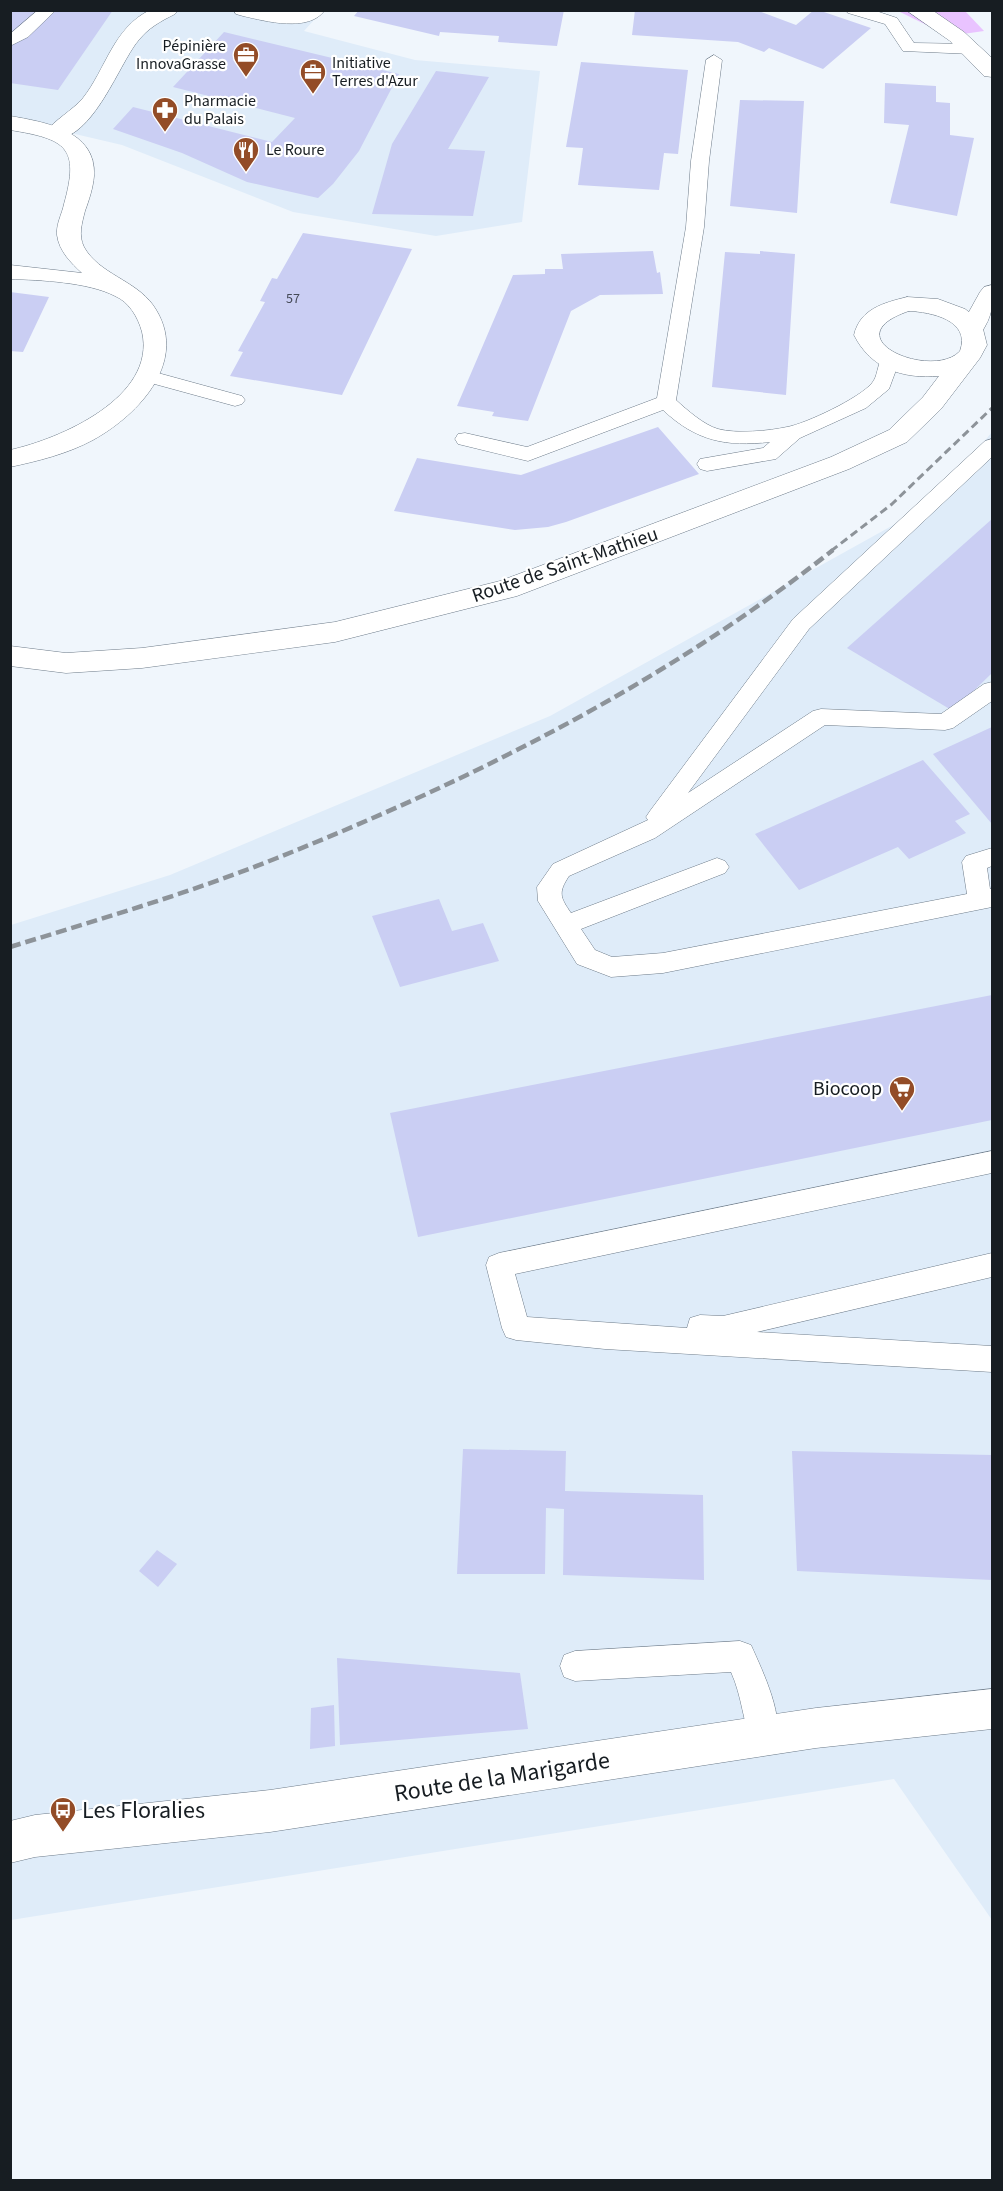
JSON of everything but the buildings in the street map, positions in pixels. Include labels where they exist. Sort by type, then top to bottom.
[{"type":"street","points":[[56,133],[80,116],[96,96],[125,40],[156,15],[168,10]]},
{"type":"street","points":[[243,10],[284,19],[307,15],[315,10]]},
{"type":"street","points":[[916,10],[949,29],[972,48],[993,71]]},
{"type":"street","points":[[10,123],[56,133],[74,145],[84,171],[68,236],[57,260],[41,269],[15,272]]},
{"type":"street","points":[[10,459],[43,452],[85,434],[116,411],[147,376],[156,355],[157,333],[148,315],[123,290],[86,264],[76,253],[68,236]]},
{"type":"street","points":[[15,272],[89,282],[123,290]]},
{"type":"street","name":"Route de Saint-Mathieu","points":[[10,656],[66,663],[142,658],[335,632],[507,589],[840,463],[898,436],[932,403],[976,341],[993,292]]},
{"type":"street","points":[[907,304],[932,305],[955,314],[976,341],[952,367],[934,371],[911,369],[889,362],[875,352],[867,341],[867,333],[868,325],[876,314],[890,307],[907,304]]},
{"type":"street","name":"Route de la Marigarde","points":[[10,1842],[35,1836],[270,1811],[816,1728],[993,1709]]},
{"type":"lane","points":[[10,41],[22,34],[48,10]]},
{"type":"lane","points":[[854,10],[891,21],[909,48],[972,48]]},
{"type":"lane","points":[[666,402],[695,227],[700,161],[714,60]]},
{"type":"lane","points":[[666,402],[679,414],[713,435],[759,437],[793,433],[859,404],[882,385],[889,362]]},
{"type":"lane","points":[[147,376],[235,400]]},
{"type":"lane","points":[[465,439],[528,454],[666,402]]},
{"type":"lane","points":[[707,464],[769,454],[793,433]]},
{"type":"lane","points":[[647,832],[801,624],[993,446]]},
{"type":"lane","points":[[993,690],[945,722],[821,717],[647,832],[561,870],[549,887],[550,901],[586,957],[611,967],[663,963],[986,899],[974,862],[993,857]]},
{"type":"lane","points":[[566,925],[717,867]]},
{"type":"lane","points":[[993,1162],[499,1265],[516,1328],[605,1336],[993,1359]]},
{"type":"lane","points":[[512,1315],[723,1328],[993,1265]]},
{"type":"lane","points":[[575,1666],[740,1656],[754,1687],[764,1736]]},
{"type":"shaded area","points":[[11,11],[322,11],[304,31],[415,60],[540,71],[522,222],[436,236],[293,212],[122,145],[11,119]]},
{"type":"shaded area","points":[[898,11],[965,11],[984,31],[949,36]]},
{"type":"shaded area","points":[[992,432],[992,1920],[894,1779],[11,1920],[11,925],[170,875],[550,716],[933,503]]},
{"type":"railway","points":[[831,551],[892,504],[992,408]]},
{"type":"railway","points":[[10,947],[244,871],[351,827],[496,761],[636,685],[704,643],[833,550]]},
{"type":"place","name":"Pépinière InnovaGrasse","points":[[246,78]]},
{"type":"place","name":"Initiative Terres d'Azur","points":[[313,95]]},
{"type":"place","name":"Pharmacie du Palais","points":[[165,133]]},
{"type":"place","name":"Le Roure","points":[[246,173]]},
{"type":"place","name":"Biocoop","points":[[902,1112]]},
{"type":"place","name":"Les Floralies","points":[[63,1833]]}]
